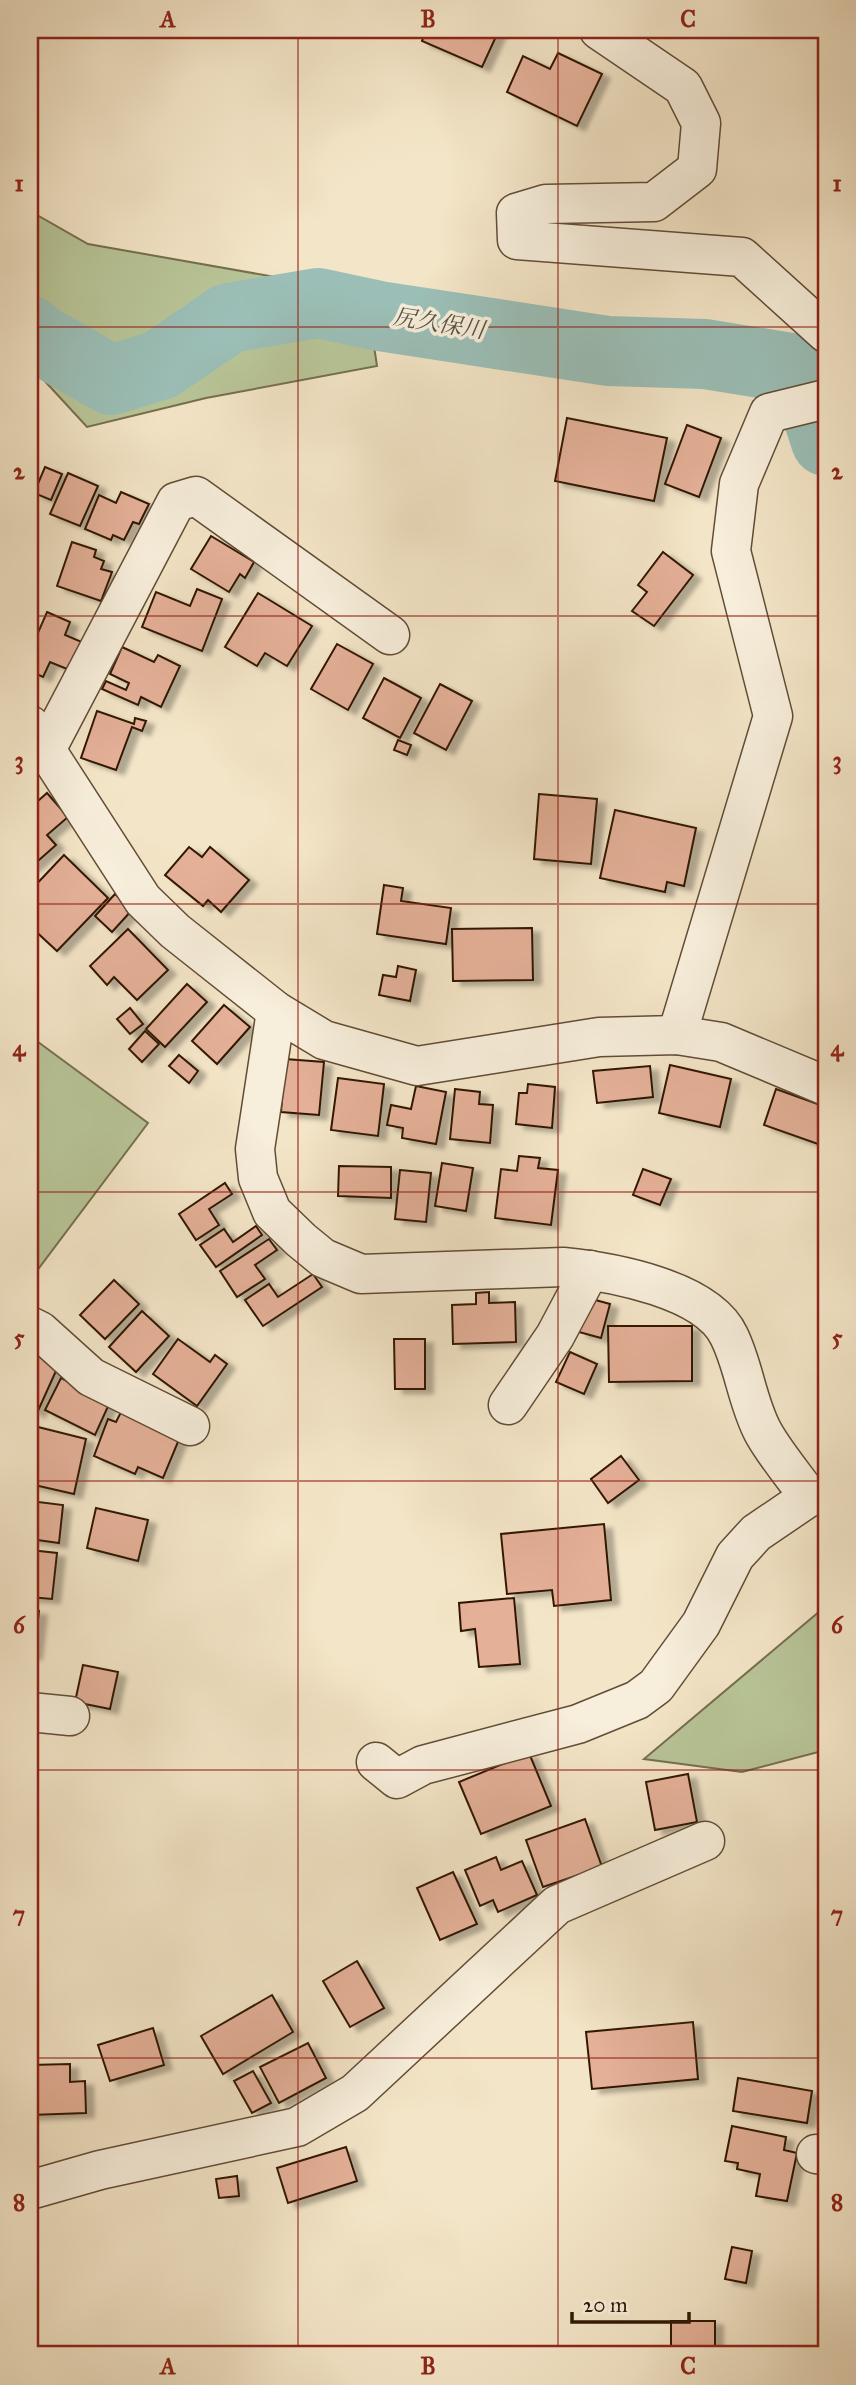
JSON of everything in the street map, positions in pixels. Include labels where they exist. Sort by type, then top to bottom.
[{"type":"street","points":[[599,30],[683,87],[701,123],[697,169],[654,202],[545,204],[516,213],[517,240],[742,257],[826,333]]},
{"type":"street","points":[[677,1035],[773,716],[731,551],[739,484],[769,413],[813,402]]},
{"type":"street","points":[[390,635],[196,496],[176,502],[38,736],[143,901],[175,931],[276,1011],[324,1040],[417,1066],[599,1037],[677,1035],[722,1042],[826,1086]]},
{"type":"street","points":[[276,1011],[256,1149],[258,1178],[272,1212],[301,1240],[323,1258],[361,1274],[564,1267],[590,1270],[689,1296],[714,1313],[729,1335],[762,1431],[818,1496],[756,1533],[735,1556],[701,1625],[656,1686],[637,1700],[578,1724],[423,1765],[397,1779],[376,1762]]},
{"type":"street","points":[[508,1405],[555,1336],[590,1270]]},
{"type":"street","points":[[30,1326],[40,1331],[92,1377],[190,1426]]},
{"type":"street","points":[[30,1712],[69,1716]]},
{"type":"street","points":[[30,2190],[100,2170],[297,2126],[355,2093],[556,1905],[705,1841]]},
{"type":"green space","points":[[30,211],[88,244],[366,293],[377,366],[206,398],[87,427],[30,365]]},
{"type":"green space","points":[[30,1024],[34,1039],[148,1123],[30,1280]]},
{"type":"green space","points":[[826,1606],[826,1750],[742,1772],[644,1759]]},
{"type":"building","points":[[426,30],[499,30],[482,67],[422,41]]},
{"type":"building","points":[[558,53],[602,74],[577,126],[507,92],[523,56],[550,69]]},
{"type":"building","points":[[567,418],[667,438],[654,501],[555,481]]},
{"type":"building","points":[[687,425],[721,438],[699,497],[665,484]]},
{"type":"building","points":[[45,467],[62,474],[51,500],[34,493]]},
{"type":"building","points":[[68,473],[98,486],[80,526],[50,514]]},
{"type":"building","points":[[121,492],[149,504],[139,524],[133,522],[124,540],[113,535],[111,540],[85,529],[99,495],[116,503]]},
{"type":"building","points":[[211,536],[254,562],[245,578],[240,574],[229,592],[191,569]]},
{"type":"building","points":[[72,542],[96,550],[94,557],[104,561],[101,569],[112,572],[101,601],[57,586]]},
{"type":"building","points":[[663,552],[693,575],[654,626],[632,611],[647,592],[638,585]]},
{"type":"building","points":[[197,589],[222,599],[202,651],[142,627],[156,592],[190,606]]},
{"type":"building","points":[[258,593],[312,626],[287,666],[265,653],[257,666],[225,647]]},
{"type":"building","points":[[47,612],[70,622],[65,635],[84,643],[72,671],[50,662],[43,677],[30,671],[30,651]]},
{"type":"building","points":[[337,644],[373,664],[348,710],[311,689]]},
{"type":"building","points":[[122,647],[154,662],[158,655],[180,666],[161,707],[141,697],[138,705],[102,689],[106,681],[126,690],[129,683],[110,674]]},
{"type":"building","points":[[384,678],[421,698],[400,738],[363,718]]},
{"type":"building","points":[[440,684],[472,701],[446,750],[414,733]]},
{"type":"building","points":[[97,711],[134,724],[135,718],[146,721],[142,731],[132,727],[116,770],[81,758]]},
{"type":"building","points":[[398,740],[411,745],[407,755],[394,750]]},
{"type":"building","points":[[47,793],[68,817],[47,835],[56,845],[30,868],[30,808]]},
{"type":"building","points":[[539,794],[597,799],[591,864],[534,859]]},
{"type":"building","points":[[615,810],[696,828],[684,886],[667,882],[665,892],[600,878]]},
{"type":"building","points":[[189,847],[202,857],[210,847],[249,880],[221,912],[208,900],[203,906],[165,875]]},
{"type":"building","points":[[64,855],[108,898],[57,951],[30,926],[30,891]]},
{"type":"building","points":[[384,885],[403,888],[401,901],[451,908],[446,944],[377,934]]},
{"type":"building","points":[[115,894],[132,910],[112,932],[95,916]]},
{"type":"building","points":[[532,928],[533,980],[453,981],[452,929]]},
{"type":"building","points":[[128,929],[168,970],[137,1000],[114,977],[107,985],[90,966]]},
{"type":"building","points":[[398,966],[416,970],[410,1001],[379,995],[383,975],[396,977]]},
{"type":"building","points":[[187,984],[207,1002],[165,1047],[146,1029]]},
{"type":"building","points":[[224,1005],[250,1027],[217,1064],[192,1041]]},
{"type":"building","points":[[130,1008],[143,1024],[130,1034],[117,1019]]},
{"type":"building","points":[[145,1031],[159,1044],[142,1062],[129,1049]]},
{"type":"building","points":[[179,1055],[198,1071],[189,1083],[169,1066]]},
{"type":"building","points":[[285,1059],[324,1062],[319,1115],[281,1112]]},
{"type":"building","points":[[670,1065],[731,1079],[720,1127],[659,1113]]},
{"type":"building","points":[[650,1066],[653,1097],[597,1103],[593,1071]]},
{"type":"building","points":[[338,1078],[384,1084],[378,1136],[331,1130]]},
{"type":"building","points":[[528,1084],[555,1087],[552,1128],[516,1124],[519,1093],[527,1093]]},
{"type":"building","points":[[416,1086],[446,1092],[436,1144],[402,1138],[403,1128],[387,1125],[391,1105],[411,1109]]},
{"type":"building","points":[[455,1089],[480,1092],[479,1104],[493,1105],[490,1143],[450,1139]]},
{"type":"building","points":[[776,1089],[826,1107],[826,1120],[818,1144],[764,1125]]},
{"type":"building","points":[[519,1156],[540,1158],[538,1168],[558,1170],[551,1225],[495,1218],[501,1169],[517,1171]]},
{"type":"building","points":[[442,1163],[473,1168],[466,1211],[435,1206]]},
{"type":"building","points":[[339,1166],[391,1167],[391,1198],[338,1196]]},
{"type":"building","points":[[643,1169],[671,1179],[660,1205],[633,1195]]},
{"type":"building","points":[[400,1170],[431,1173],[426,1222],[395,1219]]},
{"type":"building","points":[[225,1183],[232,1194],[209,1209],[219,1225],[196,1240],[179,1214]]},
{"type":"building","points":[[256,1226],[262,1235],[216,1267],[200,1245],[224,1229],[233,1242]]},
{"type":"building","points":[[269,1239],[277,1250],[255,1265],[265,1279],[237,1297],[220,1271]]},
{"type":"building","points":[[313,1274],[322,1287],[263,1326],[245,1300],[269,1284],[278,1297]]},
{"type":"building","points":[[114,1280],[139,1304],[105,1339],[80,1315]]},
{"type":"building","points":[[489,1292],[489,1303],[515,1302],[516,1342],[453,1344],[452,1305],[476,1304],[476,1293]]},
{"type":"building","points":[[588,1298],[610,1304],[601,1338],[579,1332]]},
{"type":"building","points":[[142,1311],[169,1336],[136,1372],[109,1347]]},
{"type":"building","points":[[608,1326],[692,1326],[692,1381],[609,1382]]},
{"type":"building","points":[[30,1338],[60,1362],[37,1413],[30,1409]]},
{"type":"building","points":[[178,1339],[210,1362],[215,1355],[227,1364],[197,1406],[153,1374]]},
{"type":"building","points":[[394,1339],[425,1339],[425,1389],[395,1389]]},
{"type":"building","points":[[570,1352],[597,1364],[584,1394],[556,1382]]},
{"type":"building","points":[[61,1378],[110,1402],[95,1435],[45,1410]]},
{"type":"building","points":[[121,1412],[180,1437],[163,1478],[138,1467],[135,1474],[94,1456],[108,1419],[116,1422]]},
{"type":"building","points":[[30,1425],[86,1439],[74,1494],[30,1484]]},
{"type":"building","points":[[621,1456],[639,1480],[608,1503],[591,1479]]},
{"type":"building","points":[[30,1501],[63,1505],[59,1543],[30,1539]]},
{"type":"building","points":[[96,1508],[148,1520],[138,1561],[87,1548]]},
{"type":"building","points":[[604,1524],[611,1600],[554,1606],[552,1590],[507,1594],[501,1534]]},
{"type":"building","points":[[30,1550],[57,1553],[52,1599],[30,1597]]},
{"type":"building","points":[[514,1598],[520,1664],[479,1667],[475,1629],[461,1631],[459,1603]]},
{"type":"building","points":[[30,1610],[39,1611],[34,1655],[30,1654]]},
{"type":"building","points":[[83,1665],[118,1672],[110,1709],[75,1702]]},
{"type":"building","points":[[529,1753],[551,1806],[481,1834],[459,1782]]},
{"type":"building","points":[[688,1774],[697,1822],[655,1830],[646,1782]]},
{"type":"building","points":[[585,1819],[602,1867],[543,1887],[526,1840]]},
{"type":"building","points":[[496,1857],[501,1870],[522,1861],[537,1895],[498,1912],[493,1900],[480,1906],[465,1870]]},
{"type":"building","points":[[453,1872],[477,1924],[440,1940],[417,1888]]},
{"type":"building","points":[[357,1961],[384,2008],[350,2027],[323,1981]]},
{"type":"building","points":[[272,1995],[293,2032],[223,2074],[201,2036]]},
{"type":"building","points":[[693,2022],[698,2079],[592,2089],[586,2032]]},
{"type":"building","points":[[153,2028],[164,2065],[110,2081],[98,2045]]},
{"type":"building","points":[[308,2043],[326,2078],[279,2103],[260,2067]]},
{"type":"building","points":[[70,2064],[70,2082],[85,2081],[86,2113],[30,2115],[30,2065]]},
{"type":"building","points":[[253,2071],[271,2103],[252,2113],[234,2081]]},
{"type":"building","points":[[738,2078],[812,2091],[807,2123],[733,2111]]},
{"type":"building","points":[[732,2126],[786,2137],[784,2150],[797,2153],[787,2201],[756,2196],[760,2174],[737,2169],[738,2163],[725,2161]]},
{"type":"building","points":[[346,2147],[357,2181],[288,2203],[277,2168]]},
{"type":"building","points":[[237,2176],[239,2196],[219,2198],[216,2179]]},
{"type":"building","points":[[732,2247],[752,2251],[746,2283],[725,2279]]},
{"type":"building","points":[[671,2321],[715,2321],[715,2347],[671,2347]]},
{"type":"waterway","name":"尻久保川","points":[[30,331],[111,380],[160,365],[229,318],[318,303],[379,316],[608,351],[705,354],[803,370],[826,441]]}]
